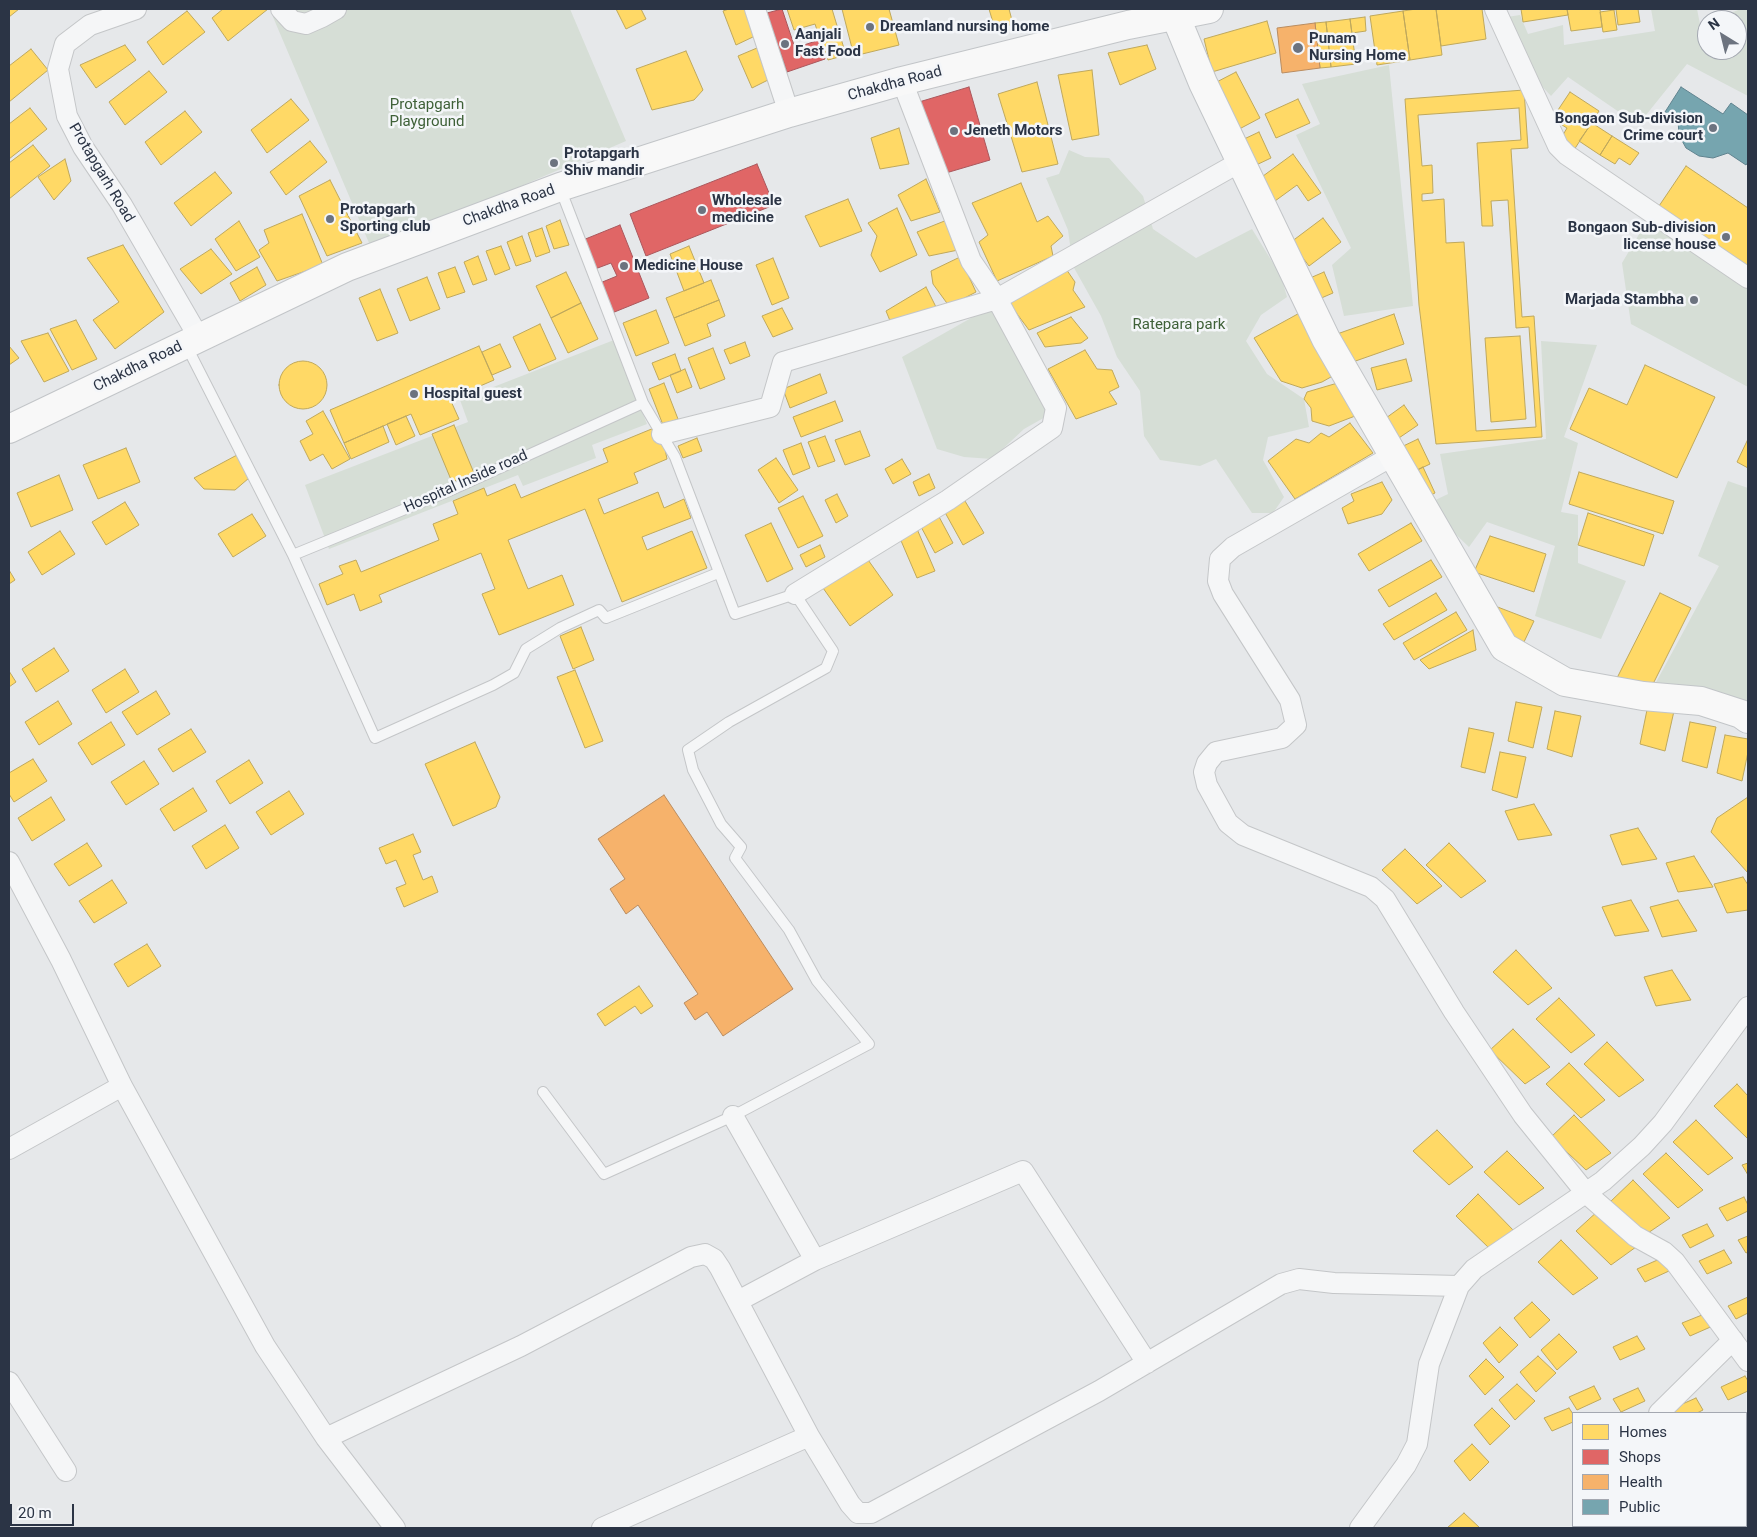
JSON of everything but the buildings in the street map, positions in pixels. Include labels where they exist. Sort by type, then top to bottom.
[{"type":"main road","name":"Chakdha Road","points":[[9,428],[346,267],[560,186],[789,113],[1127,17],[1175,15],[1210,9]]},
{"type":"main road","points":[[1175,15],[1240,162],[1326,339],[1504,647],[1565,682],[1643,696],[1702,701],[1741,714],[1748,719]]},
{"type":"street","name":"Protapgarh Road","points":[[136,9],[90,25],[66,44],[58,69],[67,116],[83,147],[122,204],[192,340]]},
{"type":"street","points":[[281,9],[292,21],[306,24],[322,18],[336,9]]},
{"type":"street","points":[[755,9],[789,113]]},
{"type":"street","points":[[1495,9],[1558,146],[1567,155],[1748,278]]},
{"type":"street","points":[[796,594],[948,500],[1052,428],[1056,408],[997,299],[971,261],[902,81]]},
{"type":"street","points":[[662,434],[770,407],[783,362],[997,299],[1240,162]]},
{"type":"street","points":[[1392,456],[1233,547],[1220,559],[1218,581],[1223,594],[1290,700],[1296,725],[1282,738],[1216,752],[1207,763],[1204,772],[1207,785],[1228,823],[1243,834],[1372,887],[1385,899],[1454,1012],[1523,1115],[1586,1193],[1635,1236],[1664,1252],[1675,1262],[1748,1361]]},
{"type":"street","points":[[9,862],[61,960],[122,1086],[265,1346],[326,1438],[394,1528]]},
{"type":"street","points":[[1360,1528],[1406,1465],[1416,1444],[1429,1364],[1459,1286],[1474,1269],[1586,1193],[1616,1170],[1662,1123],[1748,1007]]},
{"type":"street","points":[[9,1149],[122,1086]]},
{"type":"street","points":[[733,1116],[816,1260]]},
{"type":"street","points":[[738,1301],[816,1260],[1022,1171],[1147,1363]]},
{"type":"street","points":[[326,1438],[521,1346],[691,1257],[705,1254],[714,1259],[808,1436],[850,1504],[858,1513],[870,1513],[1099,1392],[1281,1284],[1299,1279],[1334,1283],[1459,1286]]},
{"type":"street","points":[[1661,1412],[1733,1340]]},
{"type":"street","points":[[9,1382],[66,1471]]},
{"type":"street","points":[[602,1528],[808,1436]]},
{"type":"lane","points":[[543,1092],[604,1174],[733,1116],[869,1044],[817,981],[788,930],[735,858],[741,847],[722,824],[693,770],[688,750],[729,722],[826,668],[834,652],[796,594],[735,614],[675,457],[643,403],[560,186]]},
{"type":"lane","points":[[192,340],[293,555],[375,738],[493,685],[514,672],[526,649],[560,628],[599,610],[606,618],[718,573]]},
{"type":"lane","name":"Hospital Inside road","points":[[293,555],[449,491],[643,403]]},
{"type":"green space","name":"Protapgarh Playground","points":[[292,9],[570,9],[626,141],[372,250],[273,17]]},
{"type":"green space","points":[[1651,9],[1697,9],[1697,60],[1747,60],[1747,10],[1738,10],[1748,9],[1748,96],[1687,64],[1638,125],[1568,77],[1551,96],[1499,40],[1494,19],[1520,15],[1528,34],[1563,25],[1564,45],[1655,31]]},
{"type":"green space","points":[[1389,65],[1413,306],[1344,316],[1332,265],[1351,248],[1296,135],[1320,124],[1302,84]]},
{"type":"green space","name":"Ratepara park","points":[[1069,150],[1085,157],[1109,158],[1143,196],[1153,229],[1196,258],[1252,229],[1281,276],[1287,297],[1261,315],[1246,341],[1267,374],[1304,399],[1309,427],[1268,437],[1263,460],[1284,497],[1273,513],[1252,513],[1216,459],[1200,466],[1160,460],[1144,436],[1140,391],[1117,357],[1101,316],[1073,266],[1068,230],[1046,178],[1059,174]]},
{"type":"green space","points":[[1648,219],[1748,279],[1748,387],[1631,324],[1622,263]]},
{"type":"green space","points":[[987,309],[1003,309],[1056,411],[1024,429],[992,459],[964,457],[937,449],[902,357]]},
{"type":"green space","points":[[614,340],[647,424],[592,445],[596,458],[523,486],[518,475],[329,549],[305,485],[468,422],[460,400]]},
{"type":"green space","points":[[1541,341],[1597,345],[1564,437],[1578,443],[1561,512],[1578,515],[1578,563],[1626,581],[1601,639],[1535,616],[1555,546],[1487,522],[1469,547],[1425,505],[1448,494],[1440,454],[1546,439]]},
{"type":"green space","points":[[1728,481],[1748,488],[1748,707],[1654,686],[1719,566],[1698,556]]},
{"type":"place","name":"Dreamland nursing home","points":[[870,27]]},
{"type":"place","name":"Aanjali Fast Food","points":[[785,44]]},
{"type":"place","name":"Punam Nursing Home","points":[[1298,48]]},
{"type":"place","name":"Bongaon Sub-division Crime court","points":[[1713,128]]},
{"type":"place","name":"Jeneth Motors","points":[[954,131]]},
{"type":"place","name":"Protapgarh Shiv mandir","points":[[554,163]]},
{"type":"place","name":"Wholesale medicine","points":[[702,210]]},
{"type":"place","name":"Protapgarh Sporting club","points":[[330,219]]},
{"type":"place","name":"Bongaon Sub-division license house","points":[[1726,237]]},
{"type":"place","name":"Medicine House","points":[[624,266]]},
{"type":"place","name":"Marjada Stambha","points":[[1694,300]]},
{"type":"place","name":"Hospital guest","points":[[414,394]]}]
